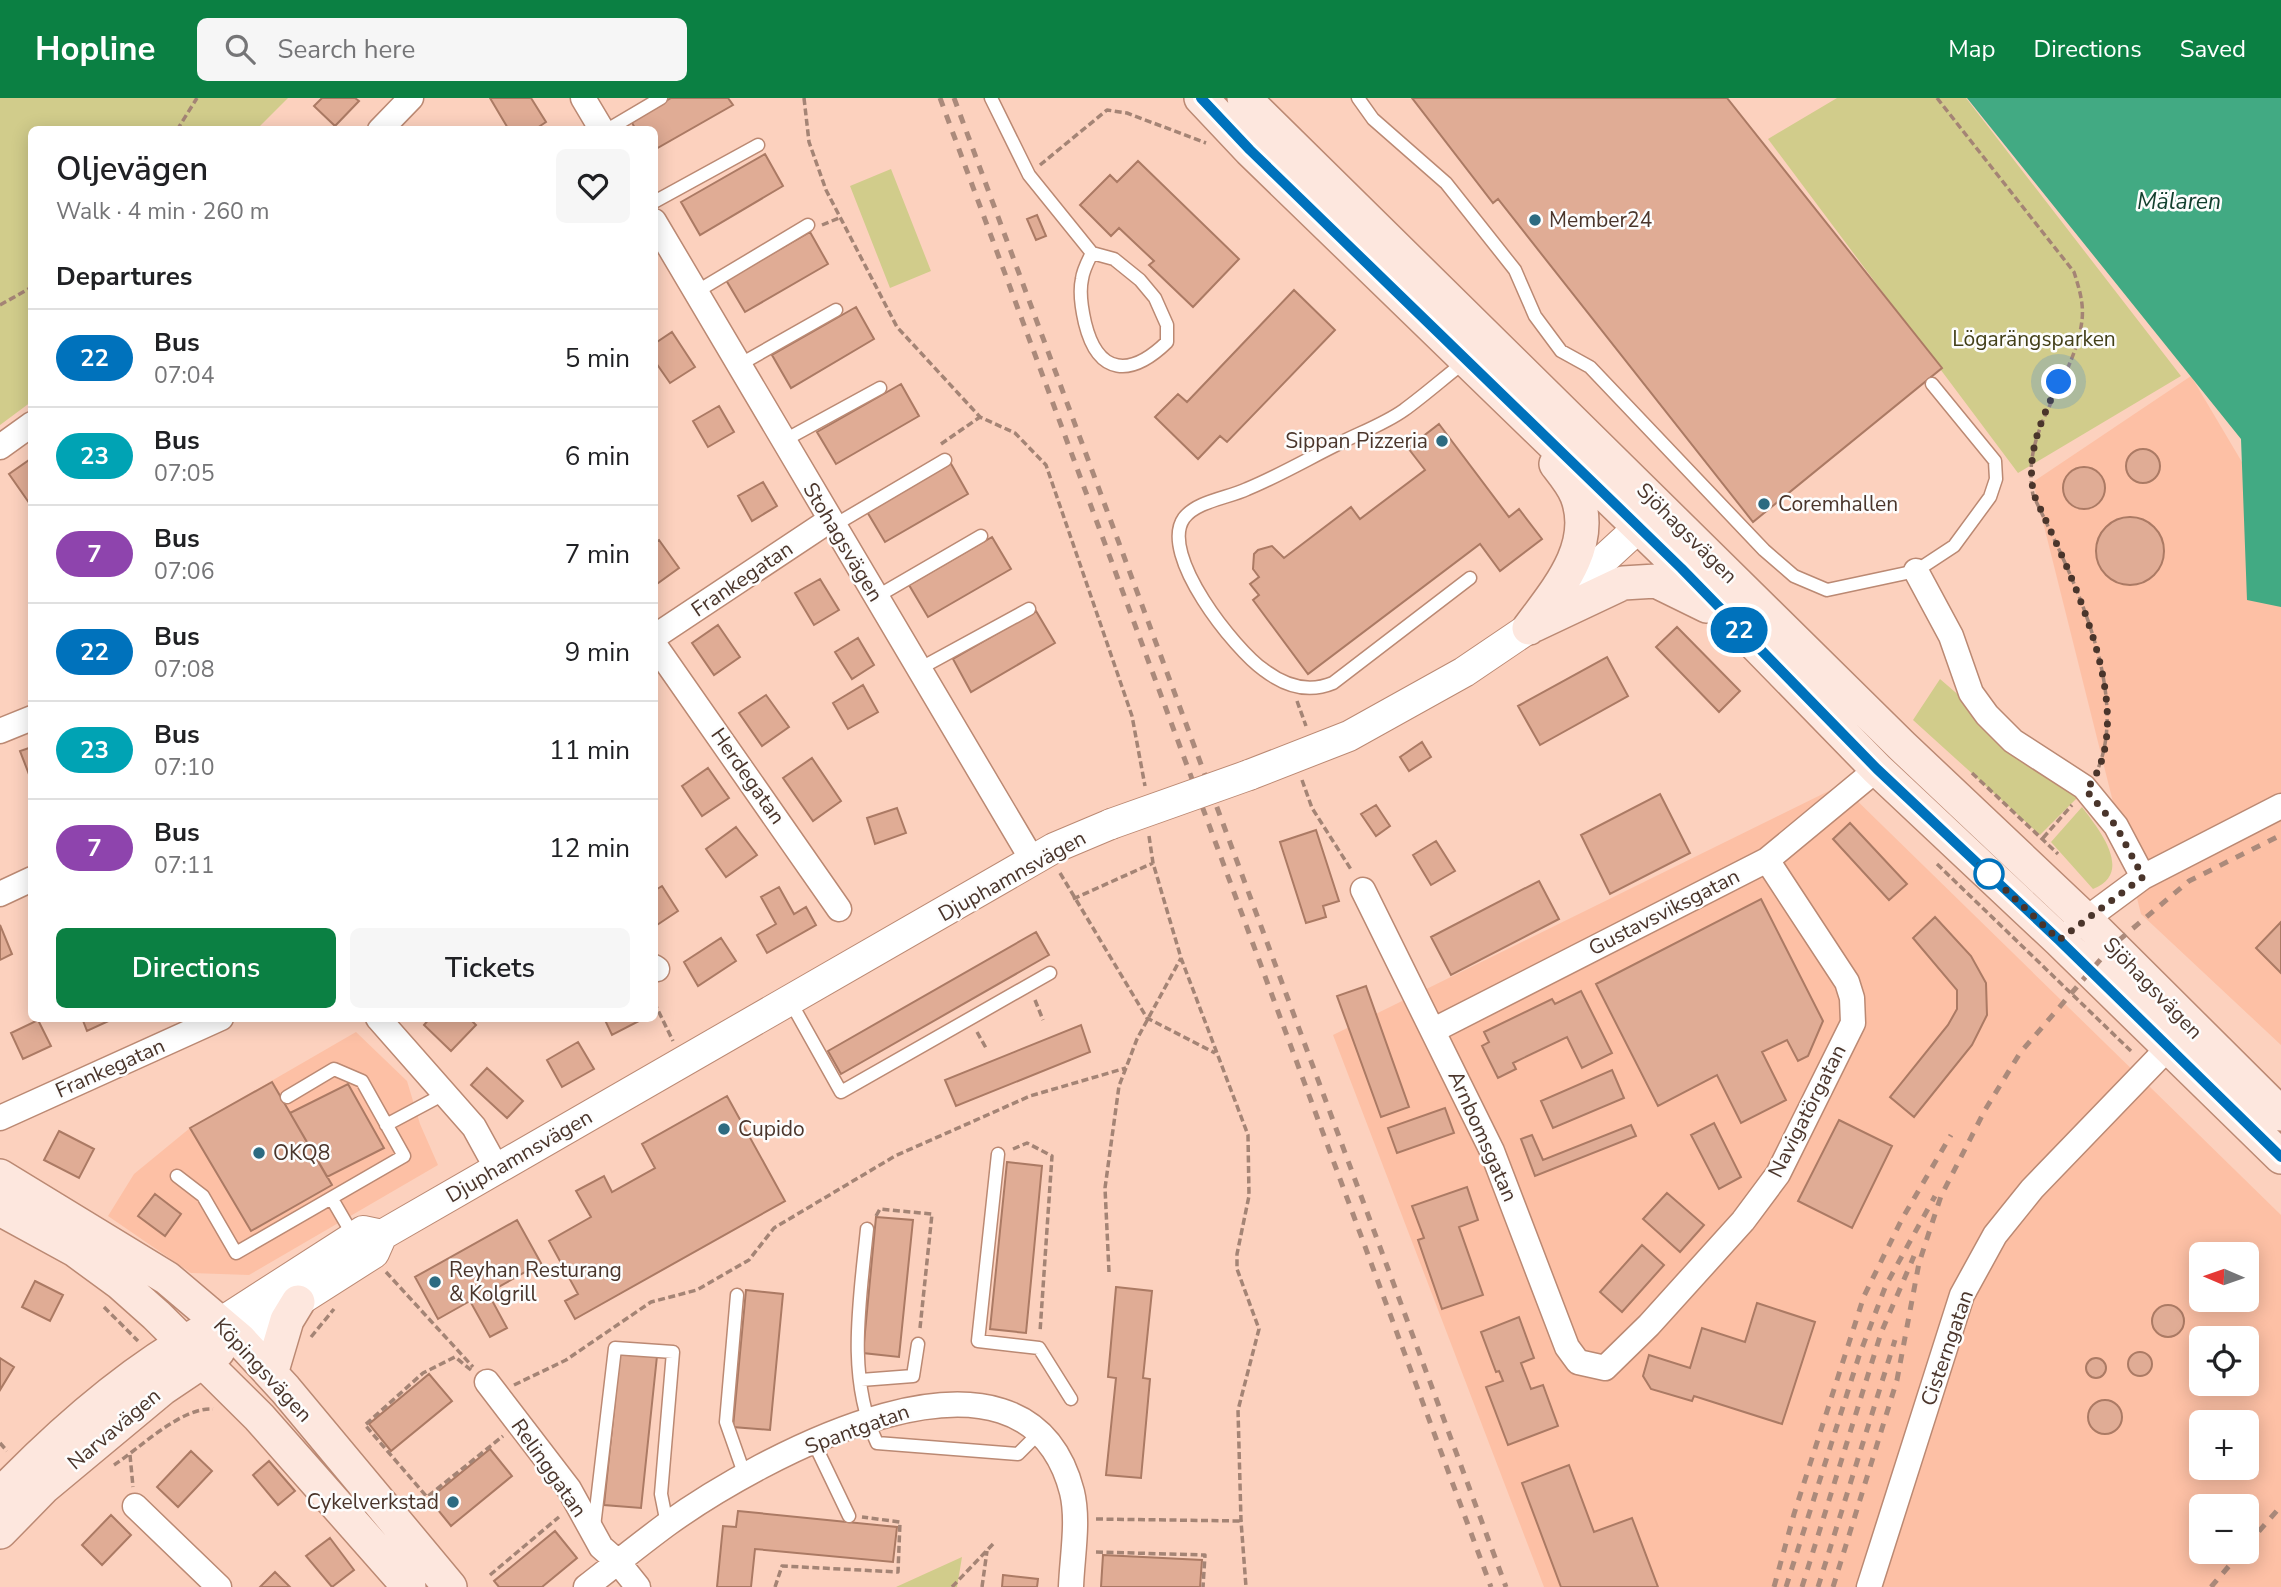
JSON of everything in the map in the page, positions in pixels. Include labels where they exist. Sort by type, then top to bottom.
[{"type":"main road","name":"Sjöhagsvägen","points":[[1201,98],[1346,244],[1479,349],[1528,421],[1650,517],[1658,528],[1778,640],[1808,653],[2085,919],[2169,1047],[2281,1114]]},
{"type":"main road","points":[[1230,98],[1309,185],[1346,244]]},
{"type":"main road","name":"Sjöhagsvägen","points":[[1244,98],[1479,349],[1650,517],[1725,615],[1877,769],[2059,940],[2281,1157]]},
{"type":"main road","points":[[1528,421],[1577,495],[1583,534],[1568,574],[1529,628]]},
{"type":"main road","points":[[1529,628],[1623,583],[1656,581],[1725,615]]},
{"type":"main road","points":[[1877,769],[1902,746]]},
{"type":"main road","name":"Köpingsvägen","points":[[0,1176],[167,1278],[212,1341],[232,1405],[409,1587]]},
{"type":"main road","points":[[0,1209],[75,1250],[99,1255],[230,1354],[310,1446],[345,1461]]},
{"type":"main road","points":[[271,1374],[287,1320],[298,1302]]},
{"type":"main road","name":"Köpingsvägen","points":[[212,1341],[271,1374],[450,1587]]},
{"type":"main road","name":"Narvavägen","points":[[0,1532],[44,1487],[142,1406],[212,1341]]},
{"type":"main road","name":"Narvavägen","points":[[0,1495],[26,1468],[142,1368],[212,1341]]},
{"type":"main road","points":[[142,1406],[154,1406],[178,1392],[197,1387],[212,1388],[232,1405]]},
{"type":"street","points":[[384,126],[411,98]]},
{"type":"street","points":[[583,98],[601,126]]},
{"type":"street","name":"Stohagsvägen","points":[[658,229],[1033,861]]},
{"type":"street","points":[[0,447],[28,427]]},
{"type":"street","name":"Djuphamnsvägen","points":[[212,1341],[298,1302],[496,1167],[1033,861],[1111,824],[1349,736],[1464,672],[1529,628],[1650,517]]},
{"type":"street","name":"Frankegatan","points":[[658,634],[831,523]]},
{"type":"street","points":[[1916,571],[1951,636],[1971,693],[1987,715],[2013,741],[2086,790],[2116,826],[2143,877]]},
{"type":"street","name":"Herdegatan","points":[[658,650],[839,909]]},
{"type":"street","points":[[0,731],[28,720]]},
{"type":"street","name":"Gustavsviksgatan","points":[[1434,1030],[1767,860],[1877,769]]},
{"type":"street","points":[[2059,940],[2143,877],[2281,806]]},
{"type":"street","name":"Navigatörgatan","points":[[1605,1368],[1649,1325],[1743,1221],[1778,1174],[1853,1023],[1852,998],[1847,982],[1767,860]]},
{"type":"street","points":[[0,894],[28,881]]},
{"type":"street","name":"Arnbomsgatan","points":[[1363,890],[1492,1151],[1567,1347],[1578,1362],[1605,1368]]},
{"type":"street","name":"Frankegatan","points":[[0,1118],[212,1022]]},
{"type":"street","points":[[382,1022],[474,1126],[496,1167]]},
{"type":"street","name":"Cisterngatan","points":[[1869,1587],[1969,1283],[1995,1235],[2015,1208],[2169,1047]]},
{"type":"street","name":"Djuphamnsvägen","points":[[212,1341],[371,1250]]},
{"type":"street","name":"Relinggatan","points":[[492,1389],[576,1502],[601,1547],[618,1562],[638,1587]]},
{"type":"street","name":"Spantgatan","points":[[586,1587],[667,1524],[745,1476],[814,1443],[867,1422],[946,1403],[1002,1408],[1023,1419],[1056,1453],[1072,1494],[1074,1519],[1071,1587]]},
{"type":"street","points":[[135,1506],[219,1587]]},
{"type":"lane","points":[[611,126],[661,98]]},
{"type":"lane","points":[[990,98],[1029,175],[1092,253],[1114,259],[1140,280],[1155,298],[1167,324],[1167,342],[1138,365],[1121,368],[1106,363],[1093,346],[1082,311],[1082,280],[1092,253]]},
{"type":"lane","points":[[1358,98],[1373,119],[1446,183],[1515,270],[1535,316],[1561,351],[1590,367],[1764,550],[1794,576],[1827,590],[1916,571],[1954,546],[1990,497],[1996,479],[1995,461],[1932,384]]},
{"type":"lane","points":[[658,200],[758,145]]},
{"type":"lane","points":[[696,292],[808,225]]},
{"type":"lane","points":[[739,365],[836,310]]},
{"type":"lane","points":[[1470,578],[1333,683],[1317,690],[1298,687],[1263,670],[1220,623],[1196,588],[1181,556],[1178,532],[1185,517],[1199,507],[1247,489],[1402,412],[1479,349]]},
{"type":"lane","points":[[783,441],[880,388]]},
{"type":"lane","points":[[831,523],[945,460]]},
{"type":"lane","points":[[876,597],[981,536]]},
{"type":"lane","points":[[919,669],[1029,609]]},
{"type":"lane","points":[[789,1001],[841,1092],[1050,973]]},
{"type":"lane","points":[[177,1176],[203,1196],[236,1253],[404,1156],[362,1081],[334,1069],[287,1097]]},
{"type":"lane","points":[[386,1125],[446,1093]]},
{"type":"lane","points":[[998,1154],[978,1341],[1039,1348],[1071,1399]]},
{"type":"lane","points":[[332,1199],[371,1250]]},
{"type":"lane","points":[[867,1229],[856,1345],[867,1422],[877,1443],[1018,1454],[1039,1433]]},
{"type":"lane","points":[[737,1295],[726,1422],[745,1476]]},
{"type":"lane","points":[[861,1380],[914,1376],[918,1344]]},
{"type":"lane","points":[[593,1534],[615,1348],[673,1352],[661,1494],[667,1524]]},
{"type":"lane","points":[[814,1443],[849,1516]]},
{"type":"path","points":[[180,126],[197,98]]},
{"type":"path","points":[[804,98],[808,142],[826,190],[897,327],[980,417],[1015,433],[1046,466],[1132,716],[1146,793]]},
{"type":"path","points":[[1937,98],[2074,272],[2081,295],[2083,318],[2078,339],[2039,426],[2031,467],[2034,495],[2084,607],[2104,685],[2106,744],[2093,781],[2043,838]]},
{"type":"path","points":[[1029,175],[1076,132],[1107,110],[1127,113],[1213,145]]},
{"type":"path","points":[[0,305],[28,289]]},
{"type":"path","points":[[1297,704],[1308,731]]},
{"type":"path","points":[[1300,775],[1312,808],[1363,890]]},
{"type":"path","points":[[1148,830],[1153,863],[1181,958],[1248,1135],[1249,1196],[1237,1254],[1237,1269],[1259,1329],[1238,1409],[1246,1587]]},
{"type":"path","points":[[1929,856],[2169,1047]]},
{"type":"path","points":[[1073,899],[1153,863]]},
{"type":"path","points":[[1060,873],[1073,899],[1147,1018],[1217,1054]]},
{"type":"path","points":[[1109,1272],[1105,1188],[1119,1086],[1147,1018],[1181,958]]},
{"type":"path","points":[[1029,985],[1043,1020]]},
{"type":"path","points":[[658,1010],[676,1046]]},
{"type":"path","points":[[492,1389],[566,1360],[651,1302],[697,1290],[749,1260],[774,1228],[895,1156],[1030,1096],[1077,1080],[1126,1068]]},
{"type":"path","points":[[998,1154],[1027,1143],[1052,1156],[1039,1348]]},
{"type":"path","points":[[867,1229],[880,1209],[932,1214],[918,1344]]},
{"type":"path","points":[[371,1250],[492,1389]]},
{"type":"path","points":[[492,1389],[455,1357],[424,1373],[365,1425],[427,1497],[519,1423]]},
{"type":"path","points":[[135,1506],[130,1455],[194,1412],[232,1405]]},
{"type":"path","points":[[490,1575],[576,1502]]},
{"type":"path","points":[[775,1587],[782,1566],[898,1572],[900,1522],[849,1516]]},
{"type":"path","points":[[1074,1519],[1241,1521]]},
{"type":"path","points":[[952,1587],[993,1544]]},
{"type":"path","points":[[982,1587],[987,1550]]},
{"type":"path","points":[[1095,1563],[1097,1550],[1205,1555],[1203,1587]]},
{"type":"shaded area","points":[[2191,376],[2281,528],[2281,1045],[2141,914],[2033,482]]},
{"type":"shaded area","points":[[1841,785],[2281,1215],[2281,1587],[1544,1587],[1333,1035]]},
{"type":"shaded area","points":[[356,1032],[407,1081],[420,1124],[438,1165],[249,1275],[191,1273],[108,1216],[134,1174],[190,1128]]},
{"type":"green space","points":[[0,98],[288,98],[260,126],[28,126],[28,404],[0,425]]},
{"type":"green space","name":"Lögarängsparken","points":[[1837,98],[1966,98],[2181,376],[2018,473],[1768,139]]},
{"type":"green space","points":[[891,169],[931,271],[890,288],[850,186]]},
{"type":"green space","points":[[1940,679],[1991,723],[2086,789],[2040,835],[1913,720]]},
{"type":"green space","points":[[2082,807],[2104,838],[2112,862],[2111,872],[2105,882],[2093,889],[2051,842]]},
{"type":"green space","points":[[962,1557],[957,1587],[896,1587]]},
{"type":"water","name":"Mälaren","points":[[1967,98],[2281,98],[2281,607],[2247,600],[2241,439]]},
{"type":"building","points":[[322,98],[355,98],[359,101],[335,126],[314,106]]},
{"type":"building","points":[[490,98],[531,98],[546,122],[540,126],[507,126]]},
{"type":"building","points":[[671,98],[728,98],[733,105],[658,148],[658,126],[634,126],[631,121]]},
{"type":"building","points":[[1412,98],[1727,98],[1942,368],[1753,522],[1498,199],[1493,203]]},
{"type":"building","points":[[765,154],[783,186],[700,235],[681,202]]},
{"type":"building","points":[[1138,161],[1239,259],[1193,307],[1149,265],[1154,261],[1119,228],[1111,236],[1080,205],[1110,175],[1117,182]]},
{"type":"building","points":[[1037,215],[1046,236],[1036,240],[1027,219]]},
{"type":"building","points":[[810,232],[828,264],[745,312],[726,280]]},
{"type":"building","points":[[1294,290],[1335,330],[1227,442],[1220,436],[1198,459],[1155,417],[1178,394],[1187,402]]},
{"type":"building","points":[[856,307],[874,339],[791,388],[772,355]]},
{"type":"building","points":[[672,332],[695,367],[670,383],[658,366],[658,341]]},
{"type":"building","points":[[901,384],[919,416],[836,464],[817,432]]},
{"type":"building","points":[[719,406],[734,432],[708,447],[693,421]]},
{"type":"building","points":[[1439,424],[1509,517],[1519,509],[1542,539],[1500,571],[1480,544],[1308,674],[1253,600],[1259,595],[1250,584],[1259,577],[1253,569],[1254,554],[1272,546],[1284,558],[1351,507],[1360,519],[1425,470],[1408,448]]},
{"type":"building","points":[[2143,449],[2155,454],[2160,466],[2155,478],[2143,483],[2131,478],[2126,466],[2131,454]]},
{"type":"building","points":[[28,461],[28,501],[9,474]]},
{"type":"building","points":[[950,462],[968,494],[885,542],[866,510]]},
{"type":"building","points":[[2084,467],[2099,473],[2105,488],[2099,503],[2084,509],[2069,503],[2063,488],[2069,473]]},
{"type":"building","points":[[763,482],[777,506],[752,521],[738,496]]},
{"type":"building","points":[[2137,517],[2158,532],[2164,544],[2162,564],[2154,575],[2137,585],[2123,585],[2106,575],[2098,564],[2096,544],[2106,527],[2117,519]]},
{"type":"building","points":[[992,537],[1011,569],[928,617],[909,585]]},
{"type":"building","points":[[658,541],[679,568],[658,583]]},
{"type":"building","points":[[820,579],[839,610],[814,625],[795,593]]},
{"type":"building","points":[[1036,611],[1055,643],[971,692],[953,659]]},
{"type":"building","points":[[718,625],[740,657],[714,675],[692,643]]},
{"type":"building","points":[[1677,627],[1740,691],[1719,712],[1656,647]]},
{"type":"building","points":[[858,638],[874,665],[852,679],[835,652]]},
{"type":"building","points":[[1607,657],[1628,696],[1540,745],[1518,706]]},
{"type":"building","points":[[863,685],[878,712],[848,729],[833,703]]},
{"type":"building","points":[[766,695],[789,727],[762,746],[739,713]]},
{"type":"building","points":[[1422,742],[1431,757],[1409,771],[1400,757]]},
{"type":"building","points":[[28,748],[28,772],[20,751]]},
{"type":"building","points":[[812,758],[841,801],[813,821],[783,778]]},
{"type":"building","points":[[708,768],[729,798],[702,816],[682,786]]},
{"type":"building","points":[[1660,794],[1690,853],[1610,894],[1581,835]]},
{"type":"building","points":[[1376,805],[1390,826],[1376,836],[1361,814]]},
{"type":"building","points":[[897,808],[906,833],[875,844],[867,818]]},
{"type":"building","points":[[1850,823],[1907,884],[1889,900],[1833,839]]},
{"type":"building","points":[[736,827],[757,855],[726,877],[706,849]]},
{"type":"building","points":[[1316,830],[1339,901],[1323,906],[1326,917],[1306,923],[1280,842]]},
{"type":"building","points":[[1436,841],[1455,871],[1431,885],[1413,855]]},
{"type":"building","points":[[1539,881],[1559,919],[1451,975],[1431,937]]},
{"type":"building","points":[[662,886],[678,911],[658,924],[658,888]]},
{"type":"building","points":[[779,887],[794,914],[806,907],[816,925],[767,953],[757,935],[776,924],[761,897]]},
{"type":"building","points":[[1761,899],[1823,1021],[1808,1056],[1798,1061],[1787,1040],[1762,1052],[1786,1100],[1741,1123],[1717,1075],[1658,1106],[1596,984]]},
{"type":"building","points":[[1935,917],[1971,956],[1986,983],[1987,1015],[1972,1045],[1914,1117],[1890,1097],[1948,1025],[1957,1009],[1957,990],[1913,938]]},
{"type":"building","points":[[2281,922],[2281,973],[2256,948]]},
{"type":"building","points":[[0,925],[12,954],[0,960]]},
{"type":"building","points":[[1036,932],[1049,955],[841,1074],[828,1051]]},
{"type":"building","points":[[721,938],[736,961],[698,986],[684,962]]},
{"type":"building","points":[[1366,986],[1409,1107],[1381,1117],[1337,996]]},
{"type":"building","points":[[1581,991],[1612,1053],[1582,1068],[1567,1037],[1513,1063],[1516,1069],[1498,1078],[1482,1046],[1489,1042],[1484,1032],[1552,999],[1555,1004]]},
{"type":"building","points":[[39,1022],[51,1046],[23,1059],[11,1033]]},
{"type":"building","points":[[84,1022],[106,1022],[87,1031]]},
{"type":"building","points":[[427,1022],[473,1022],[476,1025],[451,1051],[424,1025]]},
{"type":"building","points":[[606,1022],[637,1022],[612,1035]]},
{"type":"building","points":[[1081,1025],[1090,1052],[956,1106],[945,1080]]},
{"type":"building","points":[[578,1042],[594,1069],[562,1087],[547,1060]]},
{"type":"building","points":[[487,1068],[523,1101],[507,1118],[471,1085]]},
{"type":"building","points":[[1612,1070],[1624,1098],[1553,1128],[1541,1101]]},
{"type":"building","name":"OKQ8","points":[[272,1082],[332,1185],[251,1231],[190,1128]]},
{"type":"building","points":[[348,1084],[384,1148],[327,1177],[290,1113]]},
{"type":"building","points":[[727,1096],[785,1201],[575,1319],[565,1301],[578,1294],[549,1241],[591,1217],[576,1191],[604,1176],[612,1192],[655,1168],[642,1144]]},
{"type":"building","points":[[1445,1108],[1454,1133],[1397,1153],[1388,1128]]},
{"type":"building","points":[[1839,1120],[1892,1146],[1852,1228],[1798,1201]]},
{"type":"building","points":[[1714,1123],[1741,1177],[1719,1189],[1691,1135]]},
{"type":"building","points":[[1631,1125],[1636,1136],[1535,1176],[1521,1139],[1532,1135],[1543,1160]]},
{"type":"building","points":[[59,1131],[94,1149],[79,1178],[44,1160]]},
{"type":"building","points":[[1007,1162],[1042,1166],[1026,1333],[990,1329]]},
{"type":"building","points":[[1467,1187],[1478,1220],[1459,1227],[1483,1295],[1442,1309],[1418,1240],[1424,1238],[1412,1206]]},
{"type":"building","points":[[1667,1193],[1704,1225],[1680,1252],[1643,1219]]},
{"type":"building","points":[[155,1194],[181,1214],[165,1236],[138,1216]]},
{"type":"building","points":[[876,1217],[913,1220],[899,1357],[863,1353]]},
{"type":"building","points":[[517,1220],[541,1263],[488,1293],[507,1328],[490,1337],[470,1301],[438,1319],[415,1277]]},
{"type":"building","points":[[1642,1245],[1664,1265],[1622,1312],[1600,1292]]},
{"type":"building","points":[[35,1281],[63,1295],[50,1321],[22,1307]]},
{"type":"building","points":[[1116,1287],[1152,1291],[1143,1378],[1150,1379],[1141,1478],[1106,1475],[1116,1378],[1108,1377]]},
{"type":"building","points":[[746,1290],[783,1294],[770,1430],[733,1427]]},
{"type":"building","points":[[1757,1303],[1815,1322],[1782,1424],[1694,1396],[1692,1401],[1651,1389],[1643,1376],[1649,1355],[1690,1368],[1702,1328],[1745,1342]]},
{"type":"building","points":[[2168,1305],[2180,1309],[2184,1321],[2180,1333],[2168,1337],[2156,1333],[2152,1321],[2156,1309]]},
{"type":"building","points":[[1519,1317],[1534,1358],[1521,1363],[1531,1389],[1543,1385],[1558,1426],[1508,1445],[1486,1387],[1503,1381],[1499,1371],[1496,1372],[1481,1332]]},
{"type":"building","points":[[620,1352],[657,1356],[641,1508],[604,1505]]},
{"type":"building","points":[[2140,1352],[2148,1356],[2152,1364],[2148,1372],[2140,1376],[2132,1372],[2128,1364],[2132,1356]]},
{"type":"building","points":[[0,1358],[14,1367],[0,1390]]},
{"type":"building","points":[[2092,1358],[2100,1358],[2106,1368],[2100,1378],[2092,1378],[2086,1372],[2086,1364]]},
{"type":"building","points":[[429,1374],[452,1401],[391,1451],[369,1424]]},
{"type":"building","points":[[2105,1400],[2117,1405],[2122,1417],[2117,1429],[2105,1434],[2093,1429],[2088,1417],[2093,1405]]},
{"type":"building","points":[[490,1449],[512,1476],[451,1526],[429,1499]]},
{"type":"building","points":[[191,1451],[212,1471],[178,1507],[157,1487]]},
{"type":"building","points":[[269,1461],[295,1491],[278,1505],[253,1475]]},
{"type":"building","points":[[1569,1465],[1594,1532],[1632,1518],[1658,1587],[1561,1587],[1522,1483]]},
{"type":"building","points":[[738,1511],[897,1527],[893,1562],[755,1549],[751,1587],[717,1587],[723,1526],[736,1527]]},
{"type":"building","points":[[111,1515],[131,1535],[102,1565],[82,1545]]},
{"type":"building","points":[[555,1531],[577,1558],[542,1587],[499,1587],[494,1581]]},
{"type":"building","points":[[330,1538],[354,1570],[332,1587],[306,1556]]},
{"type":"building","points":[[1103,1555],[1202,1560],[1200,1587],[1101,1587]]},
{"type":"building","points":[[275,1572],[290,1587],[260,1587]]},
{"type":"building","points":[[1003,1575],[1038,1579],[1037,1587],[1002,1587]]},
{"type":"railway","points":[[940,98],[1491,1587]]},
{"type":"railway","points":[[954,98],[1506,1587]]},
{"type":"railway","points":[[1833,1587],[1897,1380],[1919,1263],[1941,1196],[1985,1110],[2020,1053],[2112,946],[2189,881],[2281,835]]},
{"type":"railway","points":[[1774,1587],[1794,1514],[1864,1296],[1902,1219],[1951,1135]]},
{"type":"railway","points":[[1786,1587],[1859,1356],[1886,1285],[1935,1196]]},
{"type":"railway","points":[[1802,1587],[1881,1333],[1914,1256]]},
{"type":"railway","points":[[1818,1587],[1895,1340]]},
{"type":"railway","points":[[2259,1531],[2281,1506]]},
{"type":"railway","points":[[2211,1587],[2231,1564]]},
{"type":"bus line","name":"22","points":[[1201,98],[1250,150],[1681,568],[1877,769],[2059,940],[2167,1049],[2281,1157]]},
{"type":"place","name":"Member24","points":[[1535,220]]},
{"type":"place","name":"Sippan Pizzeria","points":[[1442,441]]},
{"type":"place","name":"Coremhallen","points":[[1764,504]]},
{"type":"place","name":"Cupido","points":[[724,1129]]},
{"type":"place","name":"OKQ8","points":[[259,1153]]},
{"type":"place","name":"Reyhan Resturang & Kolgrill","points":[[435,1282]]},
{"type":"place","name":"Cykelverkstad","points":[[453,1502]]},
{"type":"route","points":[[1989,874],[1979,865],[2059,940],[2143,877],[2116,826],[2086,790],[2104,757],[2107,728],[2104,685],[2084,607],[2034,495],[2031,482],[2031,467],[2039,426],[2059,382]]}]
